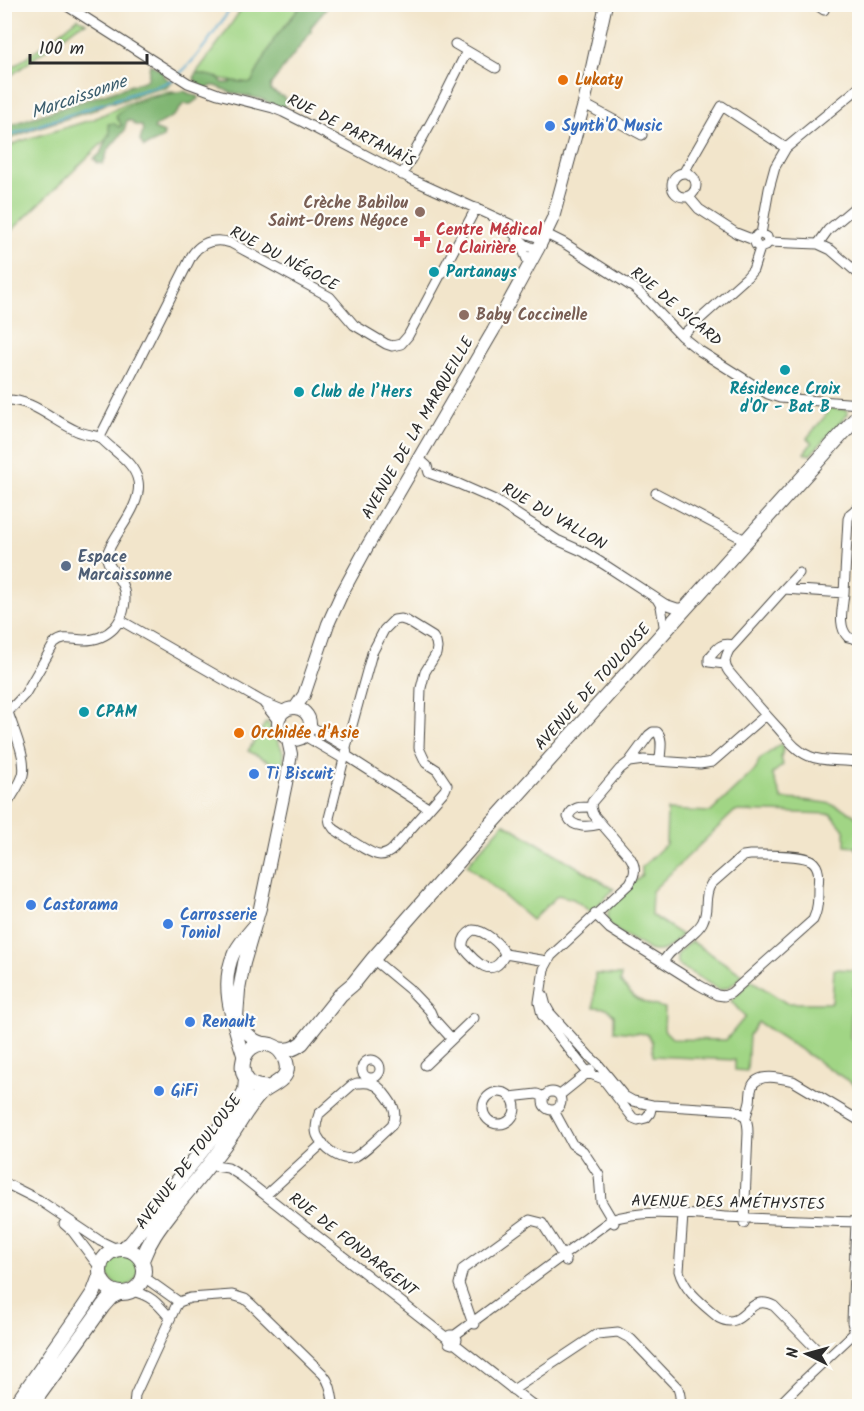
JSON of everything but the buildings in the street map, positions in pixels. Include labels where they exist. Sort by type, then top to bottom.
[{"type":"main road","name":"AVENUE DE TOULOUSE","points":[[286,1071],[318,1036],[373,959],[860,414]]},
{"type":"main road","name":"AVENUE DE TOULOUSE","points":[[279,1049],[288,1051],[302,1043],[353,984]]},
{"type":"main road","points":[[264,1044],[279,1049],[285,1059],[286,1071],[280,1081],[263,1088],[250,1083],[242,1068],[246,1053],[254,1046],[264,1044]]},
{"type":"main road","name":"AVENUE DE TOULOUSE","points":[[120,1248],[135,1238],[172,1187],[234,1110],[245,1090],[246,1078]]},
{"type":"main road","name":"AVENUE DE TOULOUSE","points":[[142,1260],[156,1230],[224,1147],[261,1093],[270,1087]]},
{"type":"main road","points":[[15,1407],[94,1292],[104,1258],[120,1248],[131,1250],[142,1260],[144,1277],[139,1285],[111,1297],[103,1306],[31,1407]]},
{"type":"main road","points":[[100,1272],[107,1288],[125,1292]]},
{"type":"street","name":"RUE DE PARTANAÏS","points":[[64,4],[166,70],[199,88],[273,108],[402,175],[517,227],[542,241]]},
{"type":"street","name":"AVENUE DE LA MARQUEILLE","points":[[291,713],[304,695],[328,624],[367,547],[494,331],[553,218],[584,104],[606,4]]},
{"type":"street","points":[[815,4],[824,10]]},
{"type":"street","points":[[455,44],[496,68]]},
{"type":"street","points":[[402,175],[467,51]]},
{"type":"street","points":[[681,336],[753,270],[761,241],[769,189],[775,167],[786,148],[860,87]]},
{"type":"street","points":[[584,104],[642,135]]},
{"type":"street","points":[[684,172],[693,176],[696,182],[695,191],[688,196],[677,195],[672,187],[673,178],[684,172],[722,106],[786,148]]},
{"type":"street","points":[[688,196],[699,209],[750,240],[818,244],[831,250],[860,275]]},
{"type":"street","points":[[818,244],[828,230],[860,203]]},
{"type":"street","name":"RUE DU NÉGOCE","points":[[100,436],[192,255],[200,245],[212,240],[231,243],[335,301],[348,319],[360,329],[392,346],[405,341],[476,208]]},
{"type":"street","name":"RUE DE PARTANAÏS","points":[[498,219],[526,245],[542,241]]},
{"type":"street","name":"RUE DE PARTANAÏS","points":[[506,227],[523,250],[529,264]]},
{"type":"street","name":"RUE DE SICARD","points":[[542,241],[561,241],[634,288],[681,336],[700,351],[768,394],[780,398],[860,404]]},
{"type":"street","points":[[4,400],[23,402],[75,430],[87,435],[100,436],[107,446],[132,467],[139,487],[136,502],[110,545],[107,556],[124,591],[124,608],[120,620],[98,638],[84,640],[66,638],[57,641],[25,694],[6,711],[22,756],[24,769],[4,808]]},
{"type":"street","points":[[419,459],[427,466],[429,473]]},
{"type":"street","name":"RUE DU VALLON","points":[[410,475],[429,473],[494,500],[557,540],[584,552],[612,569],[657,599],[672,606],[687,608]]},
{"type":"street","points":[[656,493],[747,541]]},
{"type":"street","points":[[860,506],[850,514],[848,519],[842,625],[848,637],[860,640]]},
{"type":"street","points":[[799,573],[733,645],[725,664],[729,672],[766,715],[802,752],[820,759],[860,763]]},
{"type":"street","points":[[784,589],[844,593]]},
{"type":"street","points":[[657,599],[661,606],[664,632]]},
{"type":"street","points":[[120,620],[263,702],[309,717],[291,753],[276,837],[238,990],[239,1026],[255,1040],[264,1044]]},
{"type":"street","points":[[394,620],[407,621],[433,637],[436,642],[436,654],[424,672],[421,688],[419,748],[426,763],[437,770],[447,785],[389,853],[374,854],[334,829],[330,823],[329,818],[346,754],[372,653],[378,639],[394,620]]},
{"type":"street","points":[[725,664],[711,663],[709,658],[721,645],[733,645]]},
{"type":"street","points":[[291,713],[278,726],[280,733],[300,735],[346,754],[428,808]]},
{"type":"street","points":[[652,1105],[646,1119],[633,1118],[603,1078],[588,1073],[542,1015],[539,1002],[546,965],[551,956],[634,877],[634,863],[593,814],[591,807],[595,798],[629,762],[636,760],[700,764],[712,762],[766,715]]},
{"type":"street","points":[[629,762],[653,732],[660,734],[661,738],[660,761]]},
{"type":"street","points":[[591,807],[573,809],[568,820],[577,825],[601,824]]},
{"type":"street","points":[[595,914],[610,929],[699,985],[717,995],[724,996],[731,993],[813,920],[817,912],[819,874],[816,866],[812,861],[800,857],[743,856],[707,889],[703,921],[663,962]]},
{"type":"street","points":[[243,1058],[230,1006],[228,976],[234,954],[255,923]]},
{"type":"street","points":[[473,930],[479,930],[503,949],[505,954],[498,965],[493,968],[482,966],[464,947],[464,938],[473,930]]},
{"type":"street","points":[[505,954],[546,965]]},
{"type":"street","points":[[373,959],[410,989],[452,1039]]},
{"type":"street","points":[[546,965],[543,994],[546,1006],[624,1096],[633,1101],[652,1105],[734,1110],[746,1117],[748,1132],[744,1220]]},
{"type":"street","points":[[424,1065],[474,1018]]},
{"type":"street","points":[[560,1095],[598,1064]]},
{"type":"street","points":[[746,1117],[753,1085],[757,1080],[763,1078],[793,1082],[860,1121]]},
{"type":"street","points":[[368,1079],[379,1087],[394,1105],[395,1121],[392,1125],[354,1158],[338,1156],[323,1143],[316,1131],[319,1114],[352,1085],[368,1079]]},
{"type":"street","points":[[560,1095],[551,1092],[544,1097],[545,1108],[554,1111],[572,1144],[583,1151],[599,1175],[601,1201],[613,1223]]},
{"type":"street","points":[[510,1097],[537,1094],[544,1097]]},
{"type":"street","points":[[554,1111],[561,1104],[560,1095]]},
{"type":"street","points":[[266,1195],[323,1143]]},
{"type":"street","name":"RUE DE FONDARGENT","points":[[224,1147],[232,1167],[241,1176]]},
{"type":"street","name":"RUE DE FONDARGENT","points":[[208,1165],[228,1168],[241,1176],[452,1339],[534,1407]]},
{"type":"street","points":[[4,1185],[9,1185],[39,1200],[100,1241],[120,1248]]},
{"type":"street","points":[[4,1185],[40,1207],[73,1232],[100,1272]]},
{"type":"street","points":[[682,1215],[679,1271],[685,1286],[725,1321],[735,1321],[756,1303],[762,1302],[774,1306],[826,1359]]},
{"type":"street","name":"AVENUE DES AMÉTHYSTES","points":[[452,1339],[623,1216],[682,1215],[744,1220],[858,1222]]},
{"type":"street","points":[[474,1323],[459,1284],[463,1269],[530,1220],[542,1223],[564,1259]]},
{"type":"street","points":[[778,1407],[826,1359],[857,1334],[852,1322],[858,1222]]},
{"type":"street","points":[[144,1277],[179,1302]]},
{"type":"street","points":[[125,1292],[140,1293],[153,1299],[170,1318]]},
{"type":"street","points":[[134,1407],[135,1395],[179,1302],[190,1298],[232,1295],[245,1299],[328,1380],[334,1407]]},
{"type":"street","points":[[513,1390],[597,1334],[618,1332],[631,1339],[678,1388],[680,1404],[678,1407]]},
{"type":"green space","points":[[244,5],[302,5],[275,38],[251,83],[196,73],[219,42]]},
{"type":"green space","points":[[302,5],[326,5],[326,9],[271,84],[270,90],[285,98],[286,105],[281,108],[261,99],[232,93],[216,86],[206,89],[197,83],[194,78],[197,73],[219,78],[223,83],[231,81],[251,83],[275,38]]},
{"type":"green space","points":[[78,18],[86,23],[79,25],[5,80],[5,73]]},
{"type":"green space","points":[[150,64],[162,71],[164,77],[172,82],[166,88],[117,102],[109,102],[94,110],[36,128],[5,141],[4,128],[144,81],[148,78]]},
{"type":"green space","points":[[184,91],[199,98],[191,104],[183,104],[173,116],[155,127],[154,129],[164,133],[163,138],[144,147],[140,141],[142,126],[127,120],[124,131],[108,150],[103,164],[94,159],[100,154],[110,135],[108,124],[113,123],[119,127],[122,125],[116,117],[121,111],[136,102]]},
{"type":"green space","points":[[166,92],[179,92],[132,104],[122,124],[5,237],[4,150],[21,141],[94,119],[128,103]]},
{"type":"green space","points":[[828,408],[847,410],[848,414],[810,455],[805,454],[812,443],[807,438],[827,414]]},
{"type":"green space","points":[[266,722],[282,750],[284,762],[282,768],[248,751]]},
{"type":"green space","points":[[781,744],[784,746],[781,757],[783,765],[772,774],[782,799],[823,802],[851,813],[859,820],[859,852],[855,847],[845,846],[845,831],[831,814],[735,811],[652,891],[651,915],[682,935],[664,950],[655,951],[649,950],[612,927],[608,920],[608,913],[616,898],[642,875],[642,867],[666,844],[667,810],[711,812],[756,769],[759,760]]},
{"type":"green space","points":[[504,823],[614,889],[591,912],[573,899],[558,895],[532,920],[467,865]]},
{"type":"green space","points":[[856,940],[859,940],[859,988],[853,989],[850,1038],[859,1044],[859,1088],[758,1022],[749,1035],[747,1071],[735,1070],[735,1060],[653,1056],[652,1042],[647,1034],[614,1031],[614,1015],[607,1008],[594,1007],[595,974],[621,975],[620,982],[636,999],[665,1008],[664,1030],[673,1039],[726,1040],[745,1017],[731,1001],[751,980],[786,1003],[832,1003],[834,969],[854,970]]},
{"type":"green space","points":[[691,941],[743,975],[729,987],[720,990],[678,965],[678,954]]},
{"type":"green space","points":[[123,1256],[134,1260],[138,1271],[134,1282],[123,1286],[112,1282],[108,1271],[112,1260]]},
{"type":"waterway","name":"Marcaissonne","points":[[178,75],[201,51],[234,4]]},
{"type":"waterway","name":"Marcaissonne","points":[[4,137],[174,79]]},
{"type":"place","name":"Lukaty","points":[[563,80]]},
{"type":"place","name":"Synth'O Music","points":[[550,126]]},
{"type":"place","name":"Crèche Babilou Saint-Orens Négoce","points":[[420,212]]},
{"type":"place","name":"Centre Médical La Clairière","points":[[422,239]]},
{"type":"place","name":"Partanays","points":[[434,272]]},
{"type":"place","name":"Baby Coccinelle","points":[[464,315]]},
{"type":"place","name":"Résidence Croix d'Or - Bat B","points":[[785,370]]},
{"type":"place","name":"Club de l’Hers","points":[[299,392]]},
{"type":"place","name":"Espace Marcaissonne","points":[[66,566]]},
{"type":"place","name":"CPAM","points":[[84,712]]},
{"type":"place","name":"Orchidée d'Asie","points":[[239,733]]},
{"type":"place","name":"Ti Biscuit","points":[[254,774]]},
{"type":"place","name":"Castorama","points":[[31,905]]},
{"type":"place","name":"Carrosserie Toniol","points":[[168,924]]},
{"type":"place","name":"Renault","points":[[190,1022]]},
{"type":"place","name":"GiFi","points":[[159,1091]]}]
